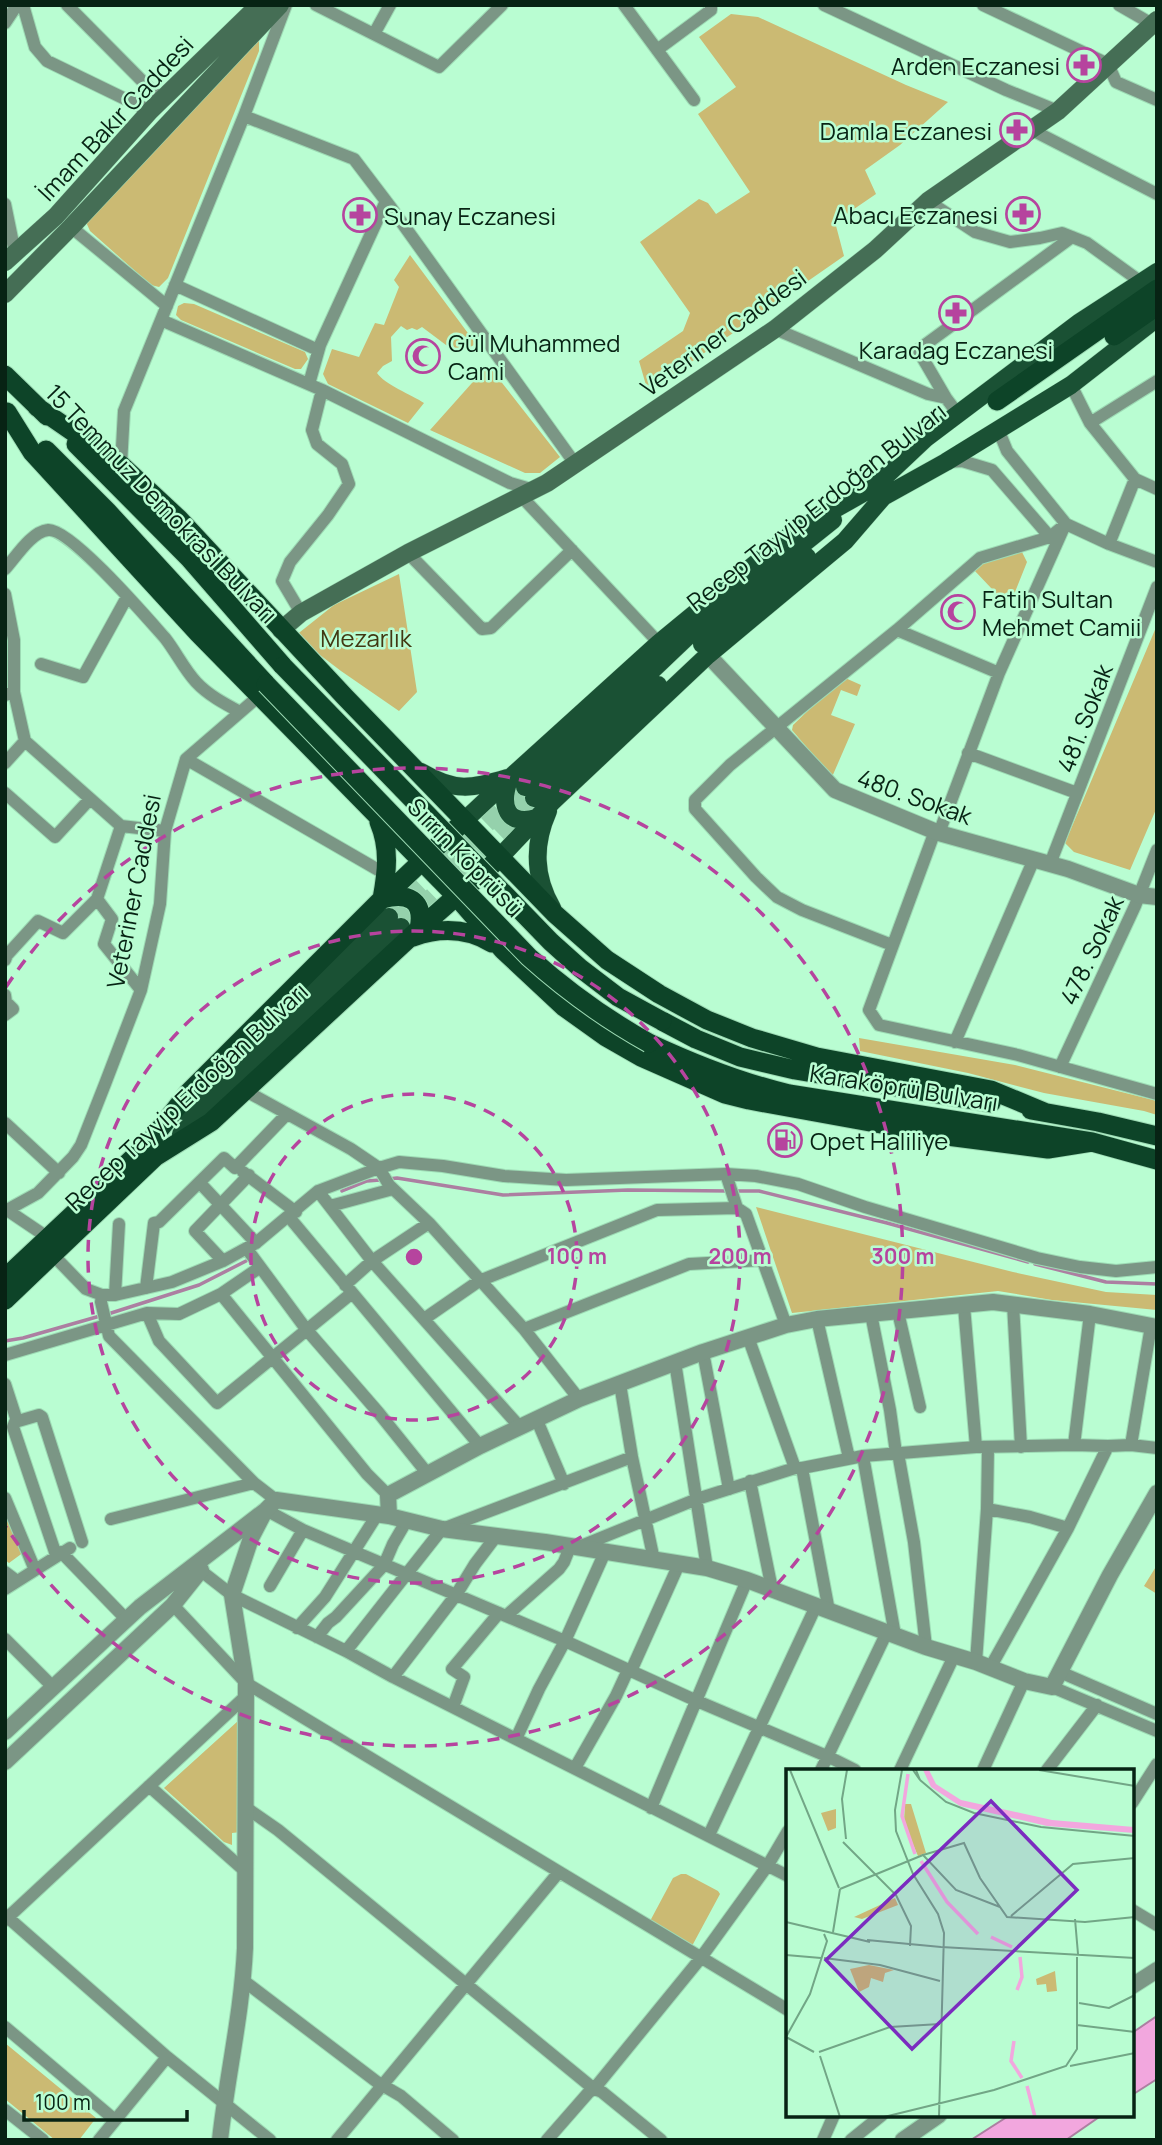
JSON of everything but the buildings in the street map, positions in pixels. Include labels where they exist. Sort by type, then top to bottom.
[{"type":"highway","name":"Recep Tayyip Erdoğan Bulvarı","points":[[998,415],[1149,286]]},
{"type":"highway","name":"Recep Tayyip Erdoğan Bulvarı","points":[[998,415],[1157,306]]},
{"type":"highway","name":"15 Temmuz Demokrasi Bulvarı","points":[[5,375],[189,558],[283,666]]},
{"type":"highway","points":[[37,407],[121,465],[178,519],[411,766],[555,914],[607,960],[659,994],[707,1020],[752,1038],[817,1056],[991,1090],[1044,1112]]},
{"type":"highway","name":"15 Temmuz Demokrasi Bulvarı","points":[[6,411],[107,511],[262,690]]},
{"type":"highway","name":"Sırrın Köprüsü","points":[[283,666],[551,942],[618,997],[662,1021]]},
{"type":"highway","points":[[262,690],[377,818],[457,897],[503,950],[564,1007],[607,1037],[669,1071],[725,1094],[947,1136],[1048,1149],[1092,1142]]},
{"type":"highway","name":"Sırrın Köprüsü","points":[[262,690],[529,957],[562,987],[606,1018],[649,1043]]},
{"type":"highway","points":[[377,818],[386,844],[387,874],[400,922]]},
{"type":"highway","points":[[152,1150],[211,1122],[244,1090],[400,922],[422,862],[465,820]]},
{"type":"highway","points":[[152,1150],[188,1093],[400,922],[457,897],[500,857]]},
{"type":"highway","points":[[400,922],[478,934],[503,950]]},
{"type":"highway","name":"Karaköprü Bulvarı","points":[[662,1021],[740,1057],[795,1070],[1044,1112],[1157,1136]]},
{"type":"highway","name":"Karaköprü Bulvarı","points":[[649,1043],[709,1070],[789,1094],[1092,1142],[1157,1160]]},
{"type":"highway","name":"Recep Tayyip Erdoğan Bulvarı","points":[[5,1300],[50,1246],[152,1150]]},
{"type":"highway","name":"Recep Tayyip Erdoğan Bulvarı","points":[[5,1278],[50,1246]]},
{"type":"main road","name":"İmam Bakır Caddesi","points":[[10,258],[56,216],[155,106],[259,5]]},
{"type":"main road","points":[[5,294],[280,5]]},
{"type":"main road","name":"Veteriner Caddesi","points":[[281,630],[301,612],[576,465],[775,329],[875,250],[929,201],[1058,111],[1154,22]]},
{"type":"main road","points":[[465,820],[531,791],[708,655],[845,541],[879,492],[926,438],[1080,322],[1149,286],[1157,272]]},
{"type":"main road","points":[[537,818],[518,820],[510,814],[504,803],[504,794],[531,791],[659,643],[794,532],[946,462],[998,415],[1070,385],[1157,318]]},
{"type":"main road","name":"Recep Tayyip Erdoğan Bulvarı","points":[[531,791],[584,735],[688,636],[879,492],[998,415]]},
{"type":"main road","points":[[411,766],[440,783],[468,788],[483,785],[531,791]]},
{"type":"main road","points":[[531,791],[537,818]]},
{"type":"main road","points":[[531,791],[538,839],[536,860],[539,879],[555,914]]},
{"type":"main road","points":[[500,857],[537,818]]},
{"type":"main road","name":"Recep Tayyip Erdoğan Bulvarı","points":[[152,1150],[205,1113],[400,922]]},
{"type":"street","points":[[5,23],[17,5]]},
{"type":"street","points":[[23,5],[35,47],[47,61],[155,106]]},
{"type":"street","points":[[67,5],[155,106]]},
{"type":"street","points":[[121,465],[124,411],[244,116],[286,5]]},
{"type":"street","points":[[316,5],[439,67],[502,5]]},
{"type":"street","points":[[374,34],[390,5]]},
{"type":"street","points":[[624,5],[694,100]]},
{"type":"street","points":[[657,50],[711,10],[711,5]]},
{"type":"street","points":[[824,5],[1006,90],[1058,111]]},
{"type":"street","points":[[984,5],[1108,64],[1116,82],[1157,100]]},
{"type":"street","points":[[1119,5],[1154,22]]},
{"type":"street","points":[[244,116],[354,159],[576,465]]},
{"type":"street","points":[[1032,130],[1157,194]]},
{"type":"street","points":[[309,384],[318,350],[386,201]]},
{"type":"street","points":[[929,201],[975,232],[1010,242],[1040,239],[1062,233],[1087,243],[1149,286]]},
{"type":"street","points":[[5,204],[10,258]]},
{"type":"street","points":[[71,227],[167,306]]},
{"type":"street","points":[[958,414],[918,350],[1072,237]]},
{"type":"street","points":[[175,285],[318,350]]},
{"type":"street","points":[[162,320],[322,390],[527,493],[572,550],[659,643]]},
{"type":"street","points":[[775,329],[928,394],[946,398]]},
{"type":"street","points":[[1090,423],[1157,382]]},
{"type":"street","points":[[1070,385],[1090,423],[1135,480],[1157,489]]},
{"type":"street","points":[[301,612],[282,581],[290,562],[349,484],[342,464],[317,444],[312,430],[322,390]]},
{"type":"street","points":[[998,415],[1007,451],[1066,524],[1157,562]]},
{"type":"street","points":[[946,462],[962,461],[992,470],[1050,537]]},
{"type":"street","points":[[1109,544],[1135,480]]},
{"type":"street","points":[[892,945],[802,910],[777,897],[695,808],[695,800],[730,765],[897,630],[980,558],[1050,537],[1066,524]]},
{"type":"street","points":[[1066,524],[999,673],[869,1010],[879,1025],[1018,1055],[1157,1094]]},
{"type":"street","points":[[5,569],[35,537],[48,530],[60,532],[104,572],[166,639],[197,683],[240,712]]},
{"type":"street","points":[[408,553],[482,629],[491,628],[572,550]]},
{"type":"street","name":"481. Sokak","points":[[1050,864],[1157,587]]},
{"type":"street","points":[[5,594],[14,640],[10,694],[25,741],[121,827],[165,831]]},
{"type":"street","points":[[41,664],[83,677],[127,597]]},
{"type":"street","points":[[897,630],[999,673]]},
{"type":"street","name":"480. Sokak","points":[[708,655],[835,790],[937,832],[1034,859],[1139,895],[1157,897]]},
{"type":"street","points":[[262,690],[186,759],[387,874]]},
{"type":"street","points":[[5,763],[25,741]]},
{"type":"street","points":[[968,752],[1077,793]]},
{"type":"street","name":"Veteriner Caddesi","points":[[6,1211],[38,1193],[59,1173],[81,1145],[141,990],[159,904],[165,831],[186,759]]},
{"type":"street","points":[[5,793],[55,837],[90,799]]},
{"type":"street","points":[[5,960],[38,921],[63,933],[97,899],[121,827]]},
{"type":"street","name":"478. Sokak","points":[[1060,1067],[1157,850]]},
{"type":"street","points":[[955,1042],[1034,859]]},
{"type":"street","points":[[97,899],[112,919],[104,944],[141,990]]},
{"type":"street","points":[[5,995],[6,1002],[13,1009],[5,1016]]},
{"type":"street","points":[[244,1090],[351,1149],[386,1179],[524,1329],[579,1399]]},
{"type":"street","points":[[234,1168],[286,1115]]},
{"type":"street","points":[[5,1123],[59,1173]]},
{"type":"street","points":[[146,1288],[154,1223],[159,1222],[224,1158],[234,1168],[249,1175],[292,1215],[348,1289],[480,1446]]},
{"type":"street","points":[[330,1206],[386,1179],[399,1162],[504,1176],[566,1180],[726,1174],[756,1176],[798,1184],[878,1211],[1037,1258],[1116,1271],[1157,1268]]},
{"type":"street","points":[[726,1174],[737,1208]]},
{"type":"street","points":[[223,1261],[195,1231],[249,1175]]},
{"type":"street","points":[[6,1211],[50,1246],[86,1289],[107,1299],[172,1282],[223,1261],[251,1246],[318,1191],[386,1179]]},
{"type":"street","points":[[200,1183],[221,1205],[251,1246],[259,1268],[306,1329],[427,1473]]},
{"type":"street","points":[[318,1191],[372,1261],[519,1426]]},
{"type":"street","points":[[424,1319],[479,1281],[657,1210],[737,1208],[746,1214],[786,1325]]},
{"type":"street","points":[[147,1313],[159,1341],[217,1403],[306,1329],[348,1289],[372,1261],[429,1223]]},
{"type":"street","points":[[120,1224],[107,1299],[105,1324],[109,1336],[254,1483],[271,1505],[303,1530],[503,1614],[853,1769]]},
{"type":"street","points":[[524,1329],[690,1264],[764,1260]]},
{"type":"street","points":[[5,1355],[147,1313],[179,1314],[221,1294],[259,1268]]},
{"type":"street","points":[[221,1294],[367,1474],[388,1495]]},
{"type":"street","points":[[297,1628],[325,1597],[355,1550],[383,1516],[388,1495],[519,1426],[579,1399],[675,1362],[786,1325],[817,1319],[993,1302],[1090,1314],[1154,1326],[1131,1445]]},
{"type":"street","points":[[1013,1304],[1021,1447]]},
{"type":"street","points":[[964,1306],[987,1510],[983,1665]]},
{"type":"street","points":[[898,1312],[920,1407]]},
{"type":"street","points":[[871,1314],[914,1542],[926,1647]]},
{"type":"street","points":[[1074,1445],[1090,1314]]},
{"type":"street","points":[[817,1319],[849,1458]]},
{"type":"street","points":[[709,1835],[822,1609],[799,1468],[748,1337]]},
{"type":"street","points":[[703,1352],[729,1489]]},
{"type":"street","points":[[675,1362],[707,1568]]},
{"type":"street","points":[[1142,1382],[1157,1385]]},
{"type":"street","points":[[5,1384],[17,1421]]},
{"type":"street","points":[[620,1384],[654,1560]]},
{"type":"street","points":[[82,1542],[42,1418],[38,1415],[17,1421],[13,1427],[62,1552],[126,1619]]},
{"type":"street","points":[[536,1418],[564,1484]]},
{"type":"street","points":[[453,1707],[464,1677],[452,1669],[503,1614],[559,1569],[573,1547],[697,1499],[799,1468],[863,1456],[1074,1445],[1157,1448]]},
{"type":"street","points":[[983,1665],[1068,1528],[1108,1446]]},
{"type":"street","points":[[822,1769],[891,1633],[863,1456]]},
{"type":"street","points":[[346,1651],[442,1529],[632,1457]]},
{"type":"street","points":[[750,1481],[772,1589]]},
{"type":"street","points":[[111,1519],[254,1483]]},
{"type":"street","points":[[1052,1687],[1110,1575],[1157,1493]]},
{"type":"street","points":[[5,1498],[35,1570]]},
{"type":"street","points":[[220,2140],[244,1981],[246,1690],[232,1595],[251,1538],[271,1505]]},
{"type":"street","points":[[5,1732],[140,1606],[197,1568],[271,1505],[383,1516],[442,1529],[707,1568],[747,1580],[1024,1681],[1052,1687],[1157,1731]]},
{"type":"street","points":[[987,1510],[1030,1517],[1068,1528]]},
{"type":"street","points":[[317,1637],[384,1564],[407,1520]]},
{"type":"street","points":[[270,1586],[303,1530]]},
{"type":"street","points":[[393,1677],[456,1595],[497,1535]]},
{"type":"street","points":[[5,1589],[62,1552]]},
{"type":"street","points":[[516,1739],[565,1641],[605,1552]]},
{"type":"street","points":[[575,1768],[630,1670],[679,1564]]},
{"type":"street","points":[[197,1568],[232,1595],[786,1875]]},
{"type":"street","points":[[5,1762],[173,1605],[197,1568]]},
{"type":"street","points":[[5,1572],[18,1581]]},
{"type":"street","points":[[651,1808],[747,1580]]},
{"type":"street","points":[[173,1605],[246,1690],[559,1872],[786,2009]]},
{"type":"street","points":[[5,1639],[53,1686]]},
{"type":"street","points":[[900,1769],[954,1656]]},
{"type":"street","points":[[1060,1672],[1157,1714]]},
{"type":"street","points":[[983,1769],[1024,1681]]},
{"type":"street","points":[[246,1690],[149,1786],[6,1917],[167,2057],[270,2140]]},
{"type":"street","points":[[1048,1769],[1097,1705]]},
{"type":"street","points":[[1134,1801],[1157,1764]]},
{"type":"street","points":[[149,1786],[245,1871]]},
{"type":"street","points":[[245,1807],[278,1830],[594,2089],[602,2092],[662,2140]]},
{"type":"street","points":[[547,2140],[594,2089],[700,1959],[768,1865],[786,1834]]},
{"type":"street","points":[[337,2140],[559,1872]]},
{"type":"street","points":[[1136,1916],[1157,1925]]},
{"type":"street","points":[[1134,1985],[1157,1970]]},
{"type":"street","points":[[244,1981],[383,2086],[401,2096],[453,2140]]},
{"type":"street","points":[[5,2027],[115,2120]]},
{"type":"street","points":[[99,2140],[167,2057]]},
{"type":"street","points":[[5,2110],[43,2140]]},
{"type":"street","points":[[823,2140],[833,2117]]},
{"type":"street","points":[[851,2140],[880,2117]]},
{"type":"street","points":[[903,2140],[936,2117]]},
{"type":"green space","points":[[731,14],[758,17],[948,102],[900,145],[865,170],[876,194],[835,222],[844,256],[648,392],[639,361],[683,331],[690,313],[640,242],[699,199],[708,203],[716,214],[750,192],[698,114],[736,87],[699,37]]},
{"type":"green space","points":[[259,37],[259,51],[168,278],[159,287],[151,285],[90,231],[86,222]]},
{"type":"green space","points":[[410,255],[476,344],[462,351],[446,345],[422,327],[407,330],[401,326],[391,337],[392,361],[377,373],[424,403],[408,423],[328,384],[323,374],[332,349],[359,357],[375,323],[384,325],[399,287],[394,280]]},
{"type":"green space","points":[[184,303],[194,304],[305,352],[308,359],[301,369],[295,369],[181,320],[176,315],[178,306]]},
{"type":"green space","points":[[488,365],[560,457],[540,473],[525,473],[430,430]]},
{"type":"green space","points":[[1012,544],[1021,550],[1027,562],[1009,607],[974,570]]},
{"type":"green space","name":"Mezarlık","points":[[399,574],[417,692],[399,711],[295,636],[334,605]]},
{"type":"green space","points":[[1157,625],[1157,807],[1130,870],[1074,852],[1065,843]]},
{"type":"green space","points":[[843,677],[861,685],[857,696],[841,690],[831,715],[855,724],[832,777],[792,730],[793,725]]},
{"type":"green space","points":[[859,1038],[1015,1065],[1157,1101],[1157,1115],[1044,1093],[968,1073],[860,1051]]},
{"type":"green space","points":[[756,1207],[1013,1272],[1106,1292],[1157,1295],[1157,1310],[1052,1300],[998,1291],[792,1313]]},
{"type":"green space","points":[[5,1508],[24,1552],[9,1563],[5,1560]]},
{"type":"green space","points":[[1157,1565],[1157,1594],[1144,1586]]},
{"type":"green space","points":[[238,1721],[241,1832],[232,1833],[232,1845],[224,1842],[164,1788]]},
{"type":"green space","points":[[686,1874],[720,1894],[692,1946],[649,1923],[673,1878]]},
{"type":"green space","points":[[5,2043],[96,2118],[79,2140],[55,2140],[5,2099]]},
{"type":"shaded area","points":[[1157,2016],[1157,2079],[1134,2094],[1134,2032]]},
{"type":"shaded area","points":[[1007,2117],[1099,2117],[1066,2140],[971,2140]]},
{"type":"waterway","points":[[388,1179],[397,1178],[503,1195],[628,1190],[729,1191]]},
{"type":"waterway","points":[[342,1191],[367,1181],[380,1180]]},
{"type":"waterway","points":[[737,1191],[759,1191],[1028,1262]]},
{"type":"waterway","points":[[108,1314],[199,1285],[246,1261]]},
{"type":"waterway","points":[[1035,1264],[1106,1282],[1157,1284]]},
{"type":"waterway","points":[[5,1341],[100,1316]]},
{"type":"tunnel","points":[[389,917],[525,787]]},
{"type":"tunnel","points":[[401,927],[534,798]]},
{"type":"place","name":"Arden Eczanesi","points":[[1084,65]]},
{"type":"place","name":"Damla Eczanesi","points":[[1017,130]]},
{"type":"place","name":"Abacı Eczanesi","points":[[1023,214]]},
{"type":"place","name":"Sunay Eczanesi","points":[[360,215]]},
{"type":"place","name":"Karadag Eczanesi","points":[[956,313]]},
{"type":"place","name":"Gül Muhammed Cami","points":[[423,356]]},
{"type":"place","name":"Fatih Sultan Mehmet Camii","points":[[958,612]]},
{"type":"place","name":"Opet Haliliye","points":[[785,1140]]}]
